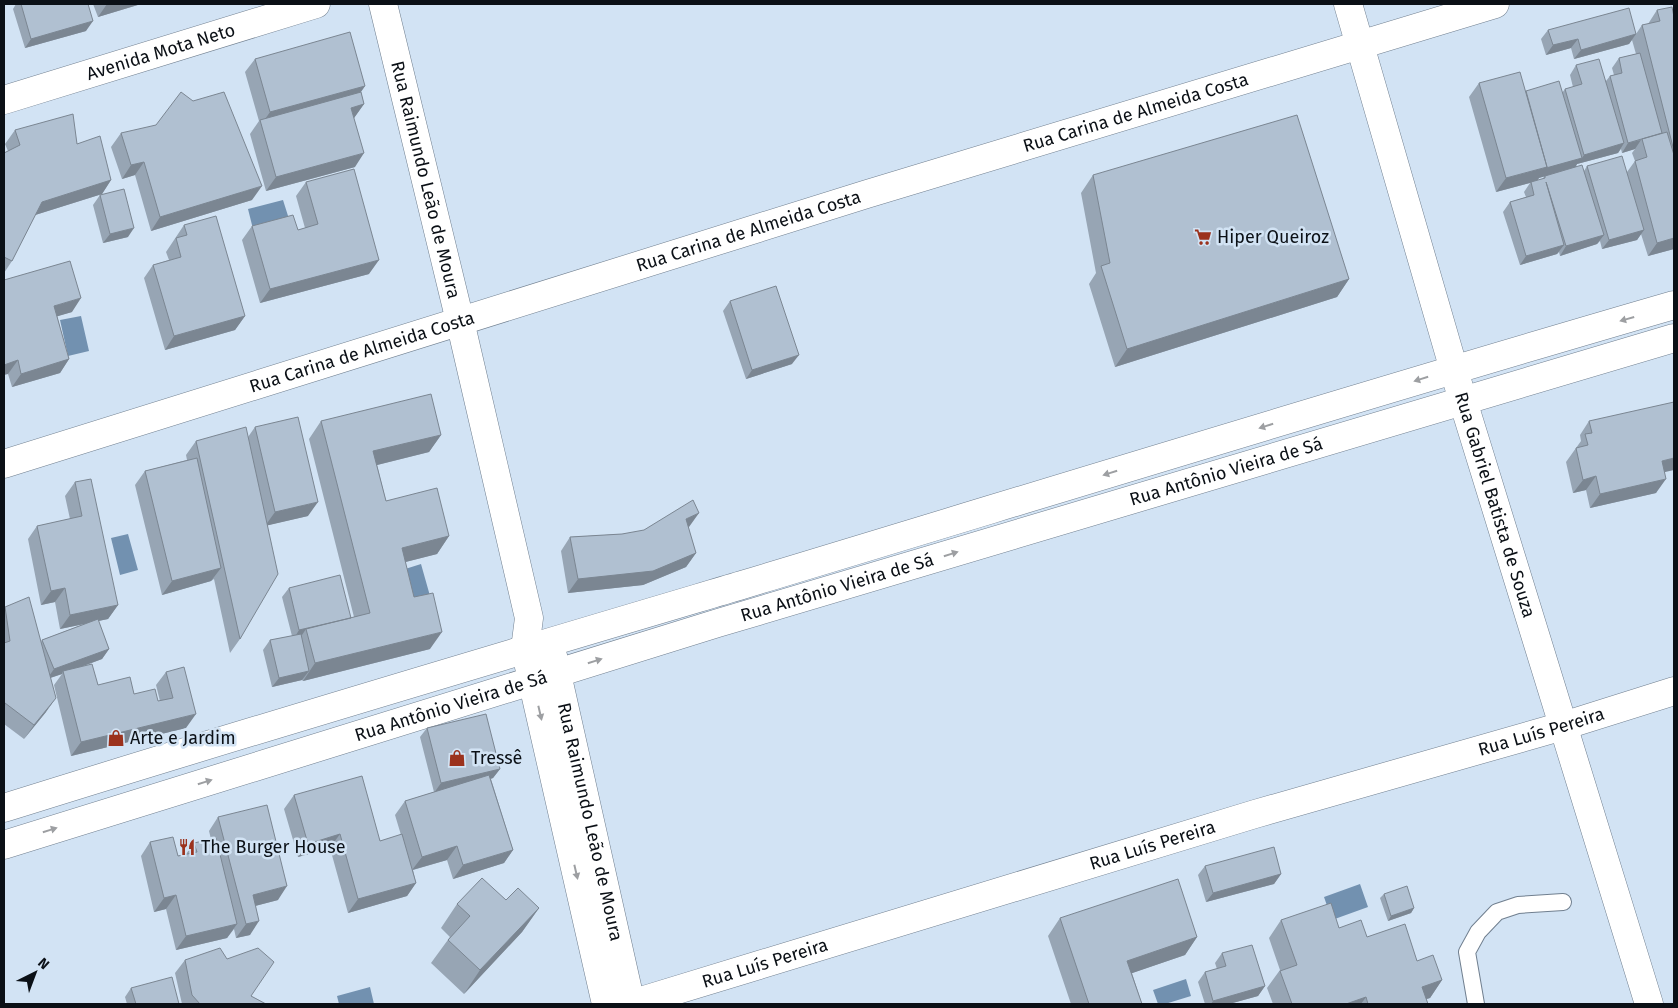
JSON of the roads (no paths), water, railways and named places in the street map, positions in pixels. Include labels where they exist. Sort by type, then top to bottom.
[{"type":"street","name":"Avenida Mota Neto","points":[[4,100],[316,4]]},
{"type":"street","name":"Rua Raimundo Leão de Moura","points":[[383,4],[460,321],[529,618],[538,645],[606,1004]]},
{"type":"street","name":"Rua Gabriel Batista de Souza","points":[[1348,4],[1463,401],[1649,1004]]},
{"type":"street","name":"Rua Carina de Almeida Costa","points":[[4,464],[867,194],[1495,4]]},
{"type":"street","name":"Rua Antônio Vieira de Sá","points":[[4,808],[218,740],[740,585],[1454,369],[1674,305]]},
{"type":"street","name":"Rua Antônio Vieira de Sá","points":[[4,845],[728,620],[1674,338]]},
{"type":"street","name":"Rua Raimundo Leão de Moura","points":[[544,677],[631,1004]]},
{"type":"street","name":"Rua Luís Pereira","points":[[631,1004],[1255,814],[1563,726],[1674,691]]},
{"type":"lane","points":[[1476,1004],[1467,952],[1478,932],[1498,912],[1518,905],[1564,902]]},
{"type":"water","points":[[283,200],[289,219],[253,229],[248,209]]},
{"type":"water","points":[[81,316],[89,351],[68,356],[60,320]]},
{"type":"water","points":[[128,534],[138,570],[120,575],[111,538]]},
{"type":"water","points":[[421,564],[432,603],[413,608],[402,570]]},
{"type":"water","points":[[1360,884],[1368,907],[1332,920],[1324,897]]},
{"type":"water","points":[[1186,979],[1191,996],[1165,1004],[1158,1004],[1153,990]]},
{"type":"water","points":[[370,987],[374,1004],[339,1004],[337,996]]},
{"type":"place","name":"Hiper Queiroz","points":[[1203,237]]},
{"type":"place","name":"Arte e Jardim","points":[[116,738]]},
{"type":"place","name":"Tressê","points":[[457,758]]},
{"type":"place","name":"The Burger House","points":[[187,847]]}]
